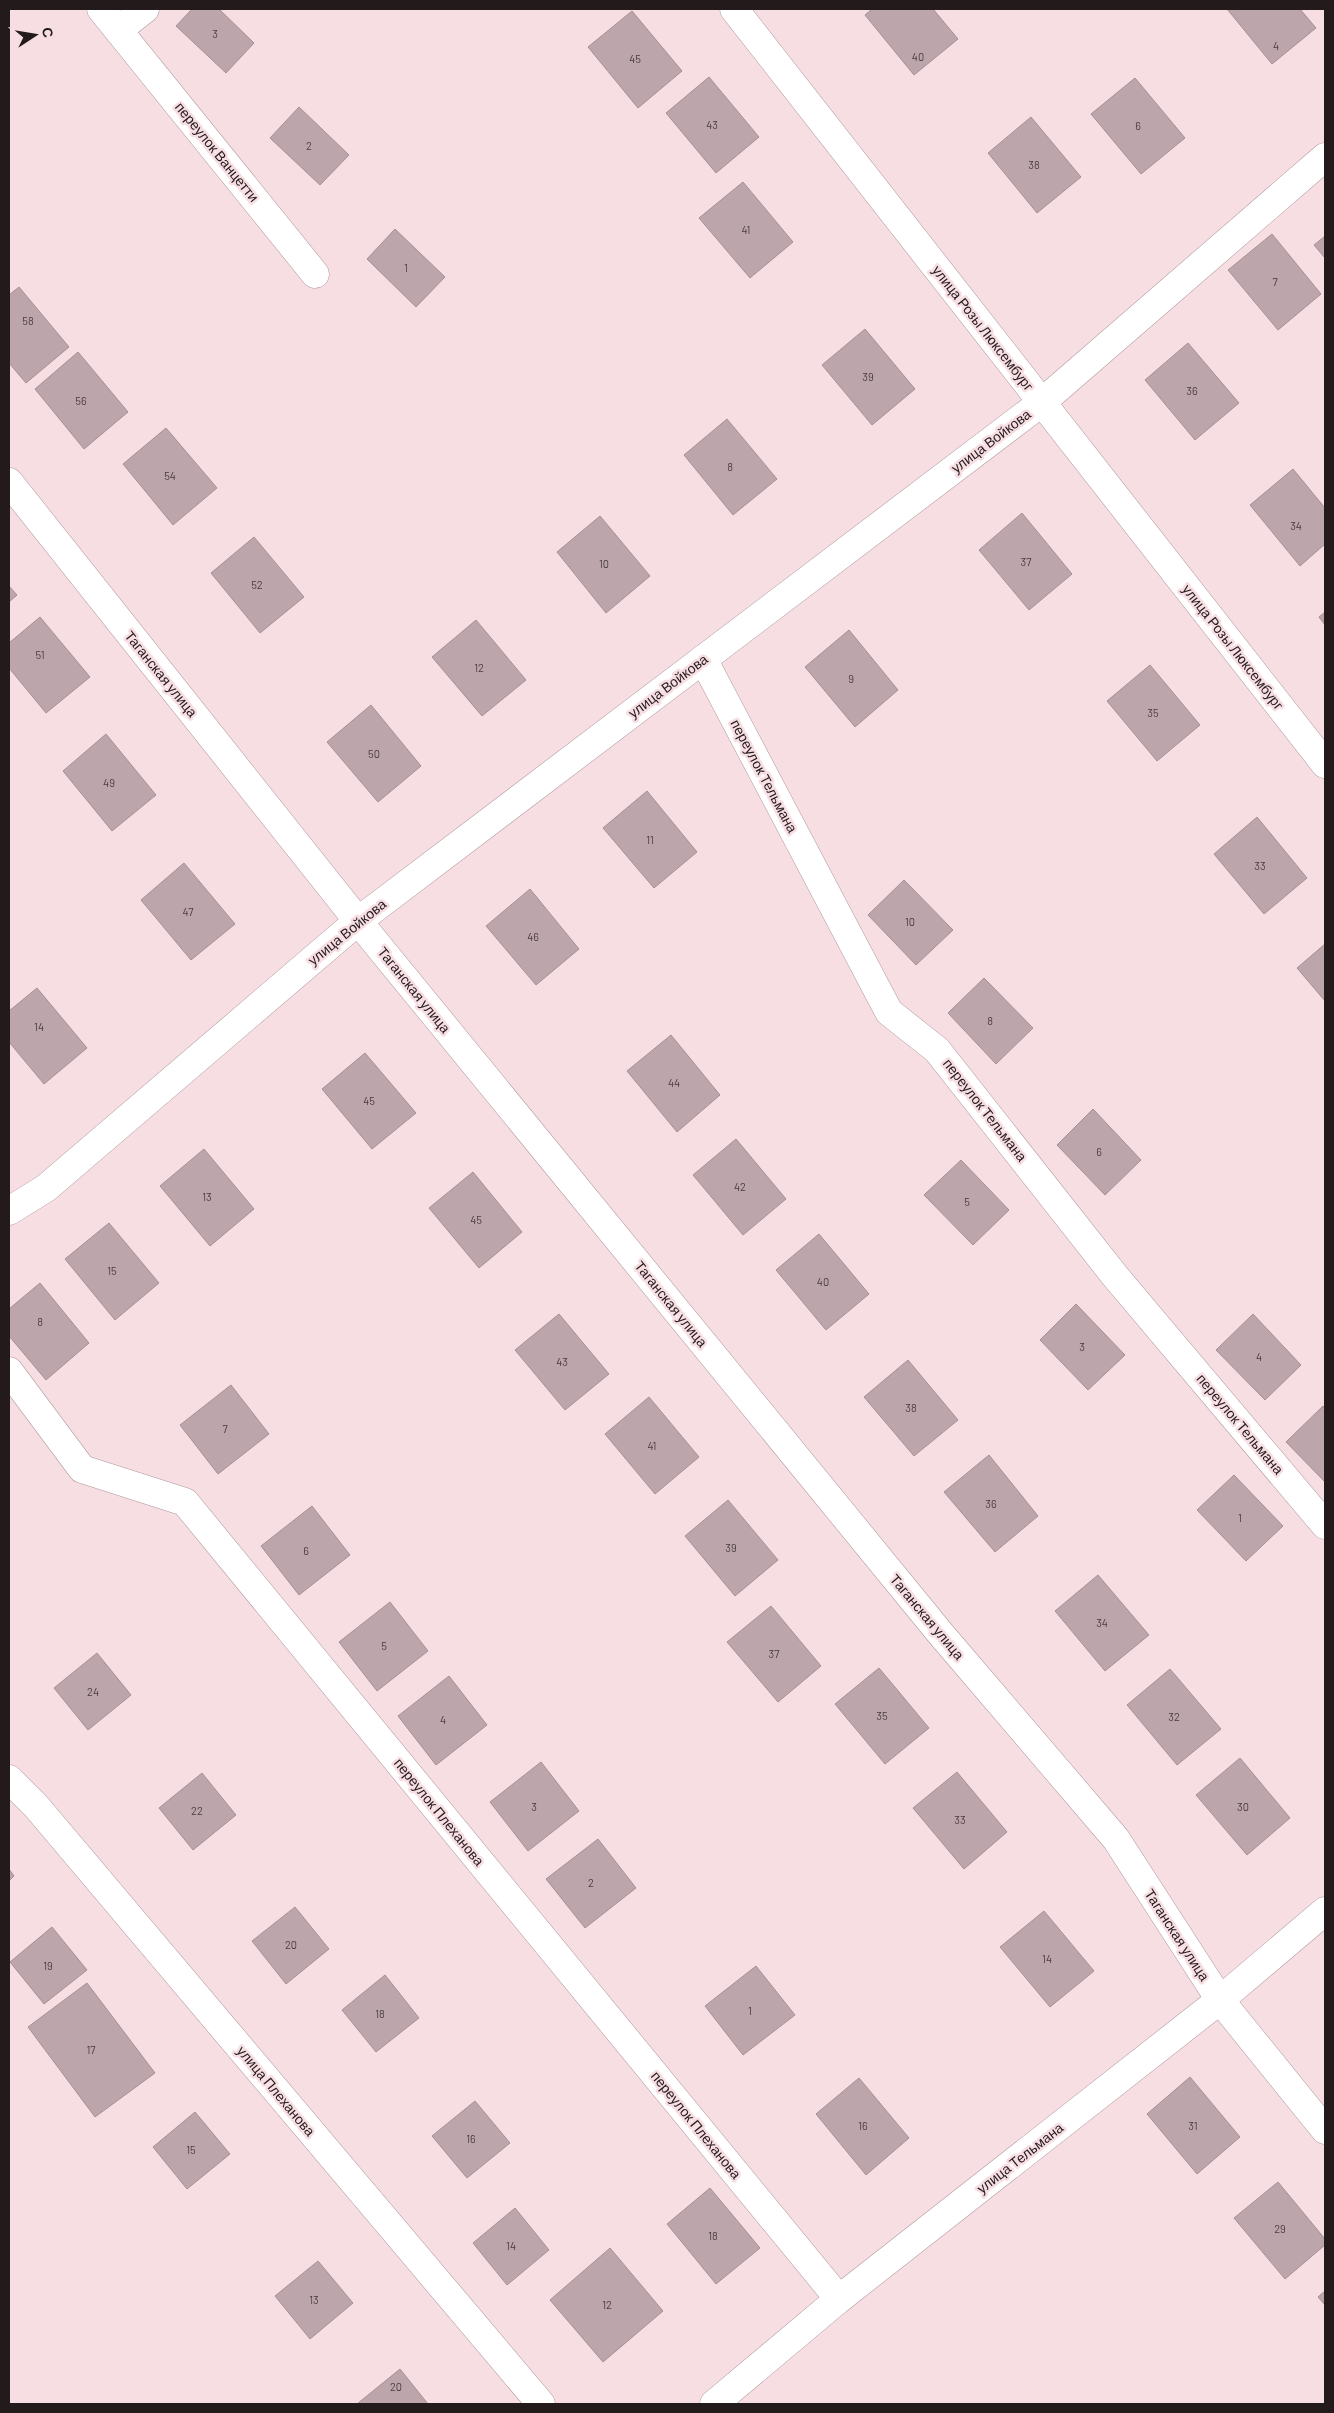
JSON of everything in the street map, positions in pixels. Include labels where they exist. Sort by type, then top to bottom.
[{"type":"street","name":"переулок Ванцетти","points":[[101,9],[315,274]]},
{"type":"street","points":[[118,30],[145,9]]},
{"type":"street","name":"улица Розы Люксембург","points":[[734,9],[1325,764]]},
{"type":"street","name":"улица Войкова","points":[[9,1211],[46,1188],[358,921],[1041,403],[1325,157]]},
{"type":"street","name":"Таганская улица","points":[[9,482],[358,921],[933,1625],[1116,1839],[1220,2000],[1325,2130]]},
{"type":"street","name":"переулок Тельмана","points":[[703,659],[889,1012],[937,1050],[1115,1276],[1325,1526]]},
{"type":"street","name":"переулок Плеханова","points":[[9,1371],[82,1469],[185,1502],[839,2299]]},
{"type":"street","name":"улица Плеханова","points":[[9,1779],[48,1821],[541,2404]]},
{"type":"street","name":"улица Тельмана","points":[[714,2404],[839,2299],[1220,2000],[1325,1911]]},
{"type":"building","points":[[192,9],[219,9],[254,43],[226,73],[176,26]]},
{"type":"building","points":[[872,9],[933,9],[958,39],[914,75],[865,15]]},
{"type":"building","points":[[1227,9],[1300,9],[1316,28],[1272,64]]},
{"type":"building","points":[[632,11],[682,71],[638,108],[588,47]]},
{"type":"building","points":[[709,77],[759,137],[716,173],[666,113]]},
{"type":"building","points":[[1135,78],[1185,138],[1141,174],[1091,114]]},
{"type":"building","points":[[299,107],[349,155],[320,185],[270,138]]},
{"type":"building","points":[[1031,117],[1081,177],[1037,213],[988,153]]},
{"type":"building","points":[[743,182],[793,242],[750,278],[699,218]]},
{"type":"building","points":[[395,229],[445,277],[416,307],[367,259]]},
{"type":"building","points":[[1272,234],[1321,294],[1278,330],[1228,270]]},
{"type":"building","points":[[1325,236],[1325,258],[1314,245]]},
{"type":"building","points":[[19,287],[69,347],[26,383],[9,363],[9,295]]},
{"type":"building","points":[[865,329],[915,389],[872,425],[822,365]]},
{"type":"building","points":[[1188,343],[1239,403],[1195,440],[1145,380]]},
{"type":"building","points":[[78,352],[128,412],[84,449],[35,389]]},
{"type":"building","points":[[727,419],[777,479],[733,515],[684,455]]},
{"type":"building","points":[[166,428],[217,488],[173,525],[123,464]]},
{"type":"building","points":[[1293,469],[1325,508],[1325,544],[1300,566],[1250,505]]},
{"type":"building","points":[[1022,513],[1072,574],[1029,610],[979,550]]},
{"type":"building","points":[[600,516],[650,576],[606,613],[557,552]]},
{"type":"building","points":[[254,537],[304,597],[260,633],[211,573]]},
{"type":"building","points":[[9,586],[17,595],[9,602]]},
{"type":"building","points":[[1325,612],[1325,625],[1319,617]]},
{"type":"building","points":[[40,617],[90,677],[46,713],[9,668],[9,643]]},
{"type":"building","points":[[476,620],[526,680],[482,716],[432,657]]},
{"type":"building","points":[[849,630],[898,690],[855,727],[805,667]]},
{"type":"building","points":[[1150,665],[1200,725],[1157,761],[1107,701]]},
{"type":"building","points":[[371,705],[421,766],[378,802],[327,742]]},
{"type":"building","points":[[106,734],[156,795],[112,831],[63,771]]},
{"type":"building","points":[[647,791],[697,852],[654,888],[603,828]]},
{"type":"building","points":[[1257,817],[1307,878],[1264,914],[1214,854]]},
{"type":"building","points":[[184,863],[235,924],[191,960],[141,900]]},
{"type":"building","points":[[904,880],[953,930],[916,965],[868,915]]},
{"type":"building","points":[[530,889],[579,949],[536,985],[486,926]]},
{"type":"building","points":[[1325,944],[1325,1001],[1297,968]]},
{"type":"building","points":[[984,978],[1033,1028],[996,1064],[948,1013]]},
{"type":"building","points":[[37,988],[87,1048],[44,1084],[9,1042],[9,1011]]},
{"type":"building","points":[[671,1035],[720,1095],[677,1132],[627,1071]]},
{"type":"building","points":[[365,1053],[416,1113],[372,1149],[322,1089]]},
{"type":"building","points":[[1093,1109],[1141,1160],[1105,1195],[1057,1145]]},
{"type":"building","points":[[736,1139],[786,1199],[743,1235],[693,1175]]},
{"type":"building","points":[[204,1149],[254,1209],[210,1246],[160,1186]]},
{"type":"building","points":[[961,1160],[1009,1210],[973,1245],[924,1195]]},
{"type":"building","points":[[473,1172],[522,1232],[479,1268],[429,1208]]},
{"type":"building","points":[[109,1223],[159,1283],[115,1320],[65,1259]]},
{"type":"building","points":[[819,1234],[869,1294],[826,1330],[776,1270]]},
{"type":"building","points":[[40,1283],[89,1343],[46,1380],[9,1336],[9,1309]]},
{"type":"building","points":[[1076,1304],[1125,1355],[1088,1390],[1040,1340]]},
{"type":"building","points":[[559,1314],[609,1374],[565,1410],[515,1350]]},
{"type":"building","points":[[1253,1314],[1301,1365],[1265,1400],[1216,1350]]},
{"type":"building","points":[[908,1360],[958,1420],[914,1456],[864,1397]]},
{"type":"building","points":[[231,1385],[269,1434],[218,1474],[180,1425]]},
{"type":"building","points":[[649,1397],[699,1457],[655,1494],[605,1434]]},
{"type":"building","points":[[1323,1406],[1325,1409],[1325,1482],[1286,1442]]},
{"type":"building","points":[[989,1455],[1038,1516],[995,1552],[944,1492]]},
{"type":"building","points":[[1234,1475],[1283,1526],[1246,1561],[1197,1510]]},
{"type":"building","points":[[728,1500],[778,1560],[735,1596],[685,1536]]},
{"type":"building","points":[[312,1506],[350,1555],[299,1595],[261,1546]]},
{"type":"building","points":[[1098,1575],[1149,1635],[1105,1671],[1055,1611]]},
{"type":"building","points":[[390,1602],[428,1651],[377,1691],[339,1642]]},
{"type":"building","points":[[771,1606],[821,1666],[778,1702],[727,1642]]},
{"type":"building","points":[[97,1653],[131,1695],[88,1730],[54,1688]]},
{"type":"building","points":[[879,1668],[929,1728],[885,1764],[835,1704]]},
{"type":"building","points":[[1170,1669],[1221,1729],[1177,1765],[1127,1705]]},
{"type":"building","points":[[449,1676],[487,1725],[436,1765],[398,1716]]},
{"type":"building","points":[[1240,1758],[1290,1818],[1247,1855],[1196,1795]]},
{"type":"building","points":[[541,1762],[579,1811],[528,1851],[490,1802]]},
{"type":"building","points":[[957,1772],[1007,1832],[964,1869],[913,1808]]},
{"type":"building","points":[[202,1773],[236,1815],[193,1850],[159,1808]]},
{"type":"building","points":[[598,1839],[636,1888],[585,1928],[546,1879]]},
{"type":"building","points":[[9,1869],[14,1876],[9,1881]]},
{"type":"building","points":[[295,1907],[329,1949],[286,1984],[252,1941]]},
{"type":"building","points":[[1044,1911],[1094,1971],[1050,2007],[1000,1947]]},
{"type":"building","points":[[52,1927],[87,1970],[44,2004],[10,1962]]},
{"type":"building","points":[[756,1966],[795,2015],[743,2055],[705,2006]]},
{"type":"building","points":[[385,1975],[419,2018],[376,2052],[342,2010]]},
{"type":"building","points":[[87,1983],[155,2073],[95,2117],[28,2027]]},
{"type":"building","points":[[1190,2077],[1240,2137],[1197,2174],[1147,2114]]},
{"type":"building","points":[[859,2078],[909,2138],[866,2175],[816,2114]]},
{"type":"building","points":[[475,2101],[510,2143],[467,2178],[432,2136]]},
{"type":"building","points":[[195,2112],[230,2154],[187,2189],[153,2147]]},
{"type":"building","points":[[1278,2182],[1325,2239],[1325,2245],[1285,2279],[1234,2218]]},
{"type":"building","points":[[710,2188],[760,2248],[716,2284],[667,2224]]},
{"type":"building","points":[[515,2208],[549,2250],[507,2285],[473,2243]]},
{"type":"building","points":[[610,2248],[663,2311],[603,2362],[550,2300]]},
{"type":"building","points":[[318,2261],[353,2303],[310,2339],[275,2296]]},
{"type":"building","points":[[1325,2291],[1325,2305],[1318,2297]]},
{"type":"building","points":[[400,2369],[428,2404],[357,2404]]}]
